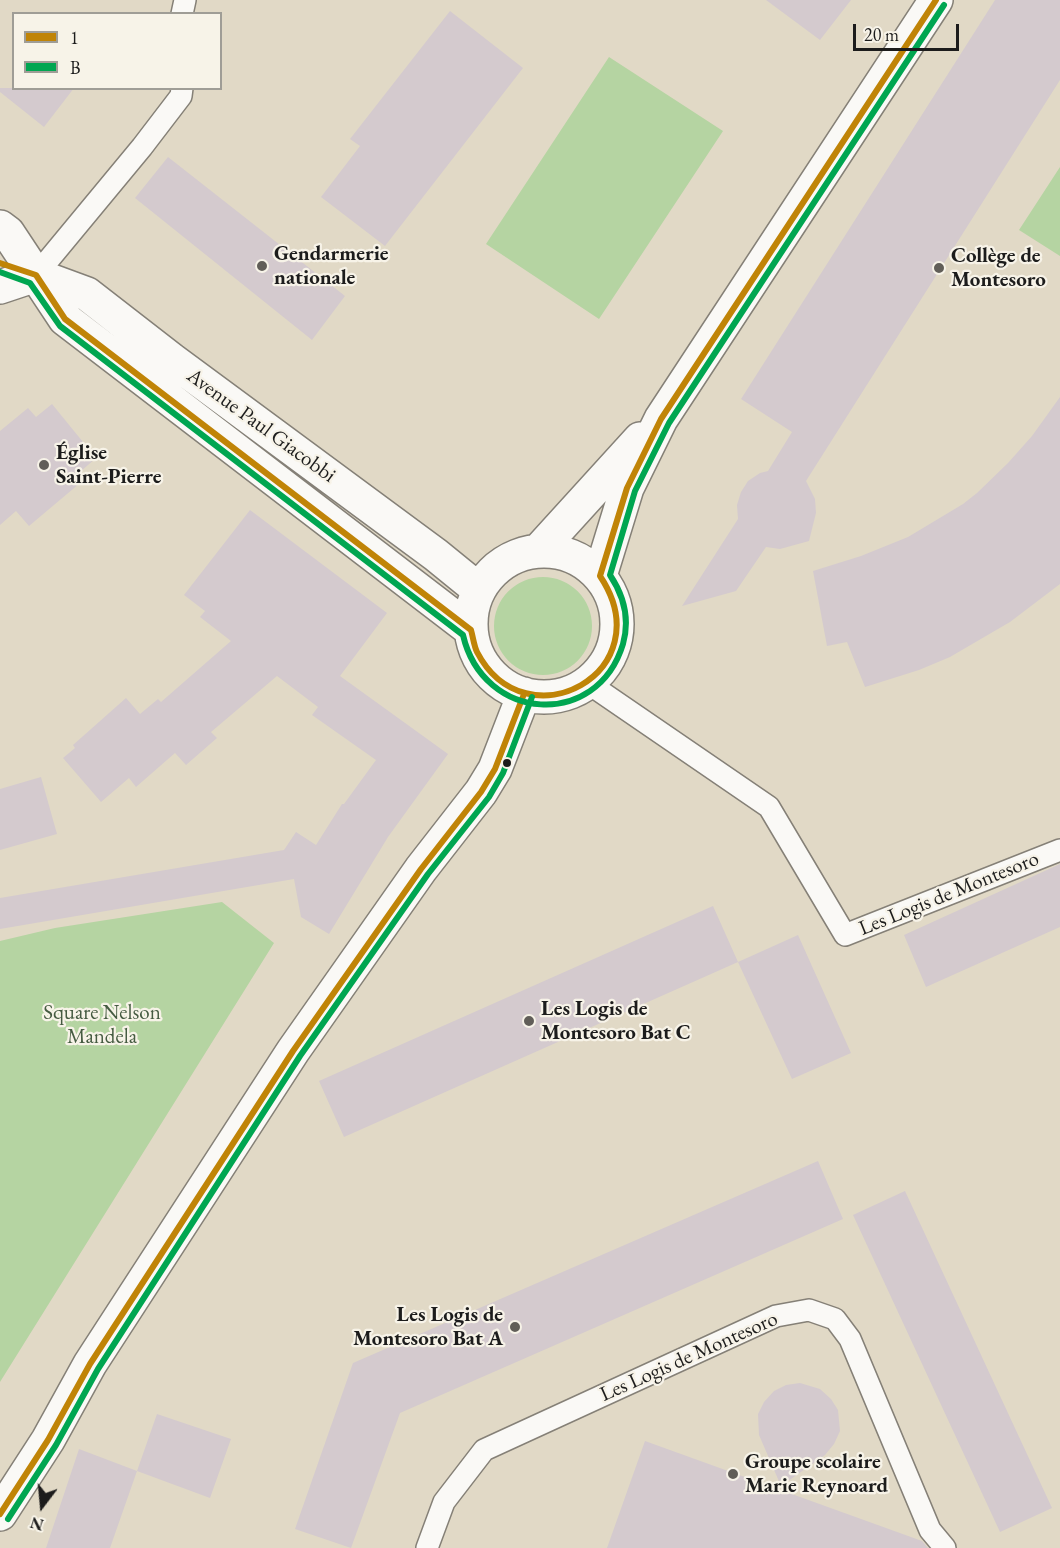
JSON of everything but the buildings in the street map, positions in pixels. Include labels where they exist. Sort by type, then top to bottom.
[{"type":"main road","points":[[600,576],[627,489],[660,419],[936,0]]},
{"type":"main road","name":"Avenue Paul Giacobbi","points":[[0,227],[8,233],[65,319],[471,630]]},
{"type":"main road","name":"Avenue Paul Giacobbi","points":[[0,262],[87,294],[166,356],[436,555],[479,590]]},
{"type":"main road","points":[[0,287],[36,275]]},
{"type":"main road","points":[[539,550],[660,419]]},
{"type":"main road","points":[[539,550],[573,556],[600,576],[613,596],[618,620],[615,644],[605,666],[588,683],[568,693],[546,697],[524,694],[504,685],[488,670],[476,651],[471,630],[472,609],[479,590],[494,570],[515,556],[539,550]]},
{"type":"main road","points":[[0,1514],[48,1440],[90,1364],[293,1051],[422,869],[481,792],[495,769],[524,694]]},
{"type":"lane","points":[[36,275],[142,147],[181,96],[182,90]]},
{"type":"lane","name":"Les Logis de Montesoro","points":[[588,683],[769,807],[845,934],[1060,850]]},
{"type":"lane","name":"Les Logis de Montesoro","points":[[427,1548],[444,1502],[484,1450],[776,1316],[809,1310],[835,1319],[850,1339],[930,1530],[945,1548]]},
{"type":"green space","points":[[609,57],[723,131],[599,319],[486,244]]},
{"type":"green space","points":[[1060,167],[1060,256],[1019,230]]},
{"type":"green space","points":[[543,577],[562,581],[578,591],[588,607],[592,626],[588,645],[578,661],[562,671],[543,675],[524,671],[508,661],[498,645],[494,626],[498,607],[508,591],[524,581]]},
{"type":"green space","name":"Square Nelson Mandela","points":[[222,902],[274,943],[0,1382],[0,941],[55,928]]},
{"type":"transit line","name":"1","points":[[0,263],[36,275],[65,319],[471,630],[477,652],[499,680],[526,693],[554,695],[581,685],[602,667],[615,642],[615,611],[600,576],[627,488],[661,419],[936,0]]},
{"type":"transit line","name":"B","points":[[0,272],[30,283],[60,326],[463,635],[475,664],[493,685],[516,699],[541,704],[566,702],[590,691],[609,672],[623,644],[626,617],[619,591],[610,575],[635,491],[669,423],[944,5]]},
{"type":"transit line","name":"1","points":[[0,1514],[48,1440],[90,1364],[293,1051],[421,869],[481,792],[495,769],[524,694]]},
{"type":"transit line","name":"B","points":[[8,1519],[56,1445],[98,1369],[300,1056],[428,874],[489,797],[503,773],[532,697]]},
{"type":"place","name":"Gendarmerie nationale","points":[[262,266]]},
{"type":"place","name":"Collège de Montesoro","points":[[939,268]]},
{"type":"place","name":"Église Saint-Pierre","points":[[44,465]]},
{"type":"place","name":"Les Logis de Montesoro Bat C","points":[[529,1021]]},
{"type":"place","name":"Les Logis de Montesoro Bat A","points":[[515,1327]]},
{"type":"place","name":"Groupe scolaire Marie Reynoard","points":[[733,1474]]}]
